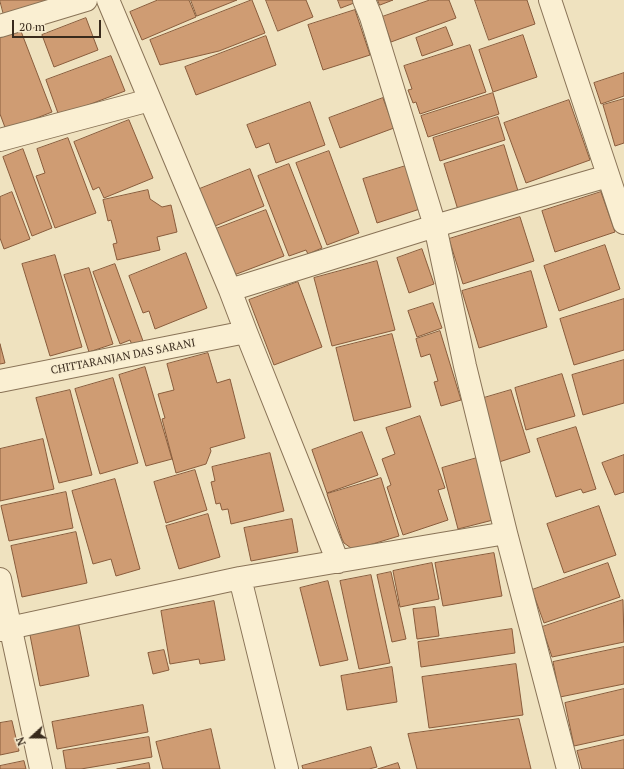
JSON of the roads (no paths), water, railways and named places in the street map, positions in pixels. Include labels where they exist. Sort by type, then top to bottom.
[{"type":"street","points":[[0,26],[86,0]]},
{"type":"street","points":[[108,0],[230,290],[338,562]]},
{"type":"street","points":[[364,0],[371,17],[435,226],[465,366],[506,533],[568,769]]},
{"type":"street","points":[[550,0],[624,223]]},
{"type":"street","points":[[0,140],[150,100]]},
{"type":"street","points":[[230,290],[435,226],[608,176]]},
{"type":"street","name":"CHITTARANJAN DAS SARANI","points":[[0,381],[246,332]]},
{"type":"street","points":[[6,629],[240,578],[506,533]]},
{"type":"street","points":[[240,578],[288,769]]},
{"type":"street","points":[[0,579],[6,629],[41,769]]}]
